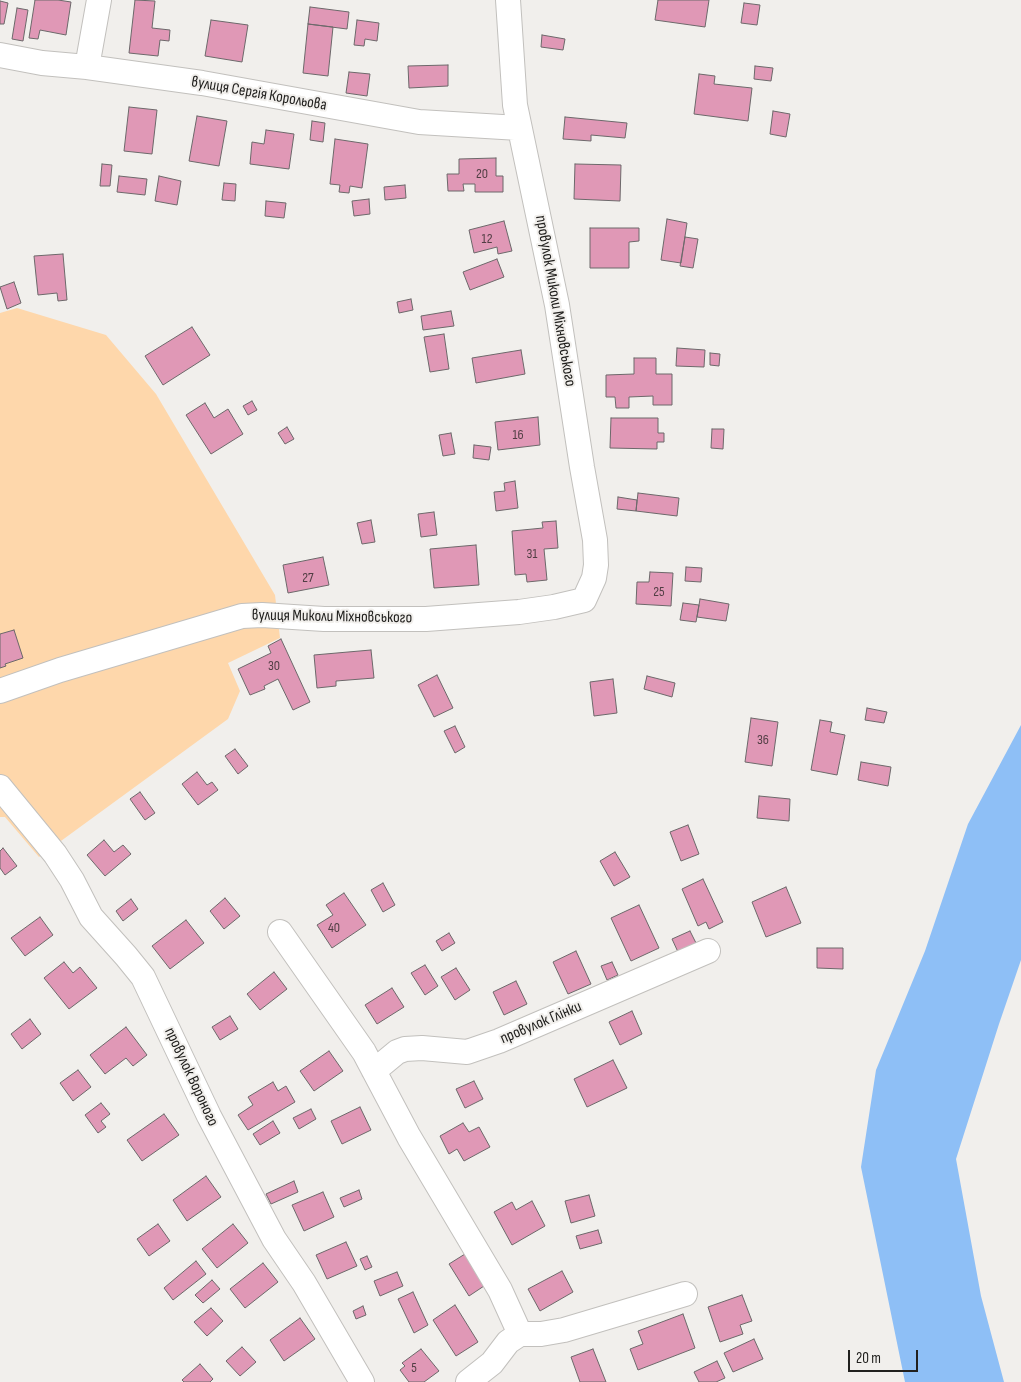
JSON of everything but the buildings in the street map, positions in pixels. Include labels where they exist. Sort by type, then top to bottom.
[{"type":"street","points":[[87,67],[99,0]]},
{"type":"street","name":"провулок Миколи Міхновського","points":[[508,0],[513,85],[519,128],[539,213],[557,305],[582,467],[596,540],[594,578],[584,600]]},
{"type":"street","name":"вулиця Сергія Корольова","points":[[0,55],[60,66],[87,67],[193,82],[419,122],[519,128]]},
{"type":"street","name":"вулиця Миколи Міхновського","points":[[0,691],[60,670],[134,650],[242,616],[262,615],[331,619],[426,619],[519,612],[584,600]]},
{"type":"street","name":"провулок Вороного","points":[[0,787],[55,854],[72,880],[91,917],[143,978],[209,1116],[274,1239],[304,1283],[362,1382]]},
{"type":"street","points":[[280,932],[342,1019],[374,1072],[409,1137],[500,1290],[520,1334]]},
{"type":"street","name":"провулок Глінки","points":[[374,1072],[397,1052],[405,1049],[422,1048],[467,1052],[499,1041],[708,951]]},
{"type":"street","points":[[468,1382],[488,1366],[508,1342],[520,1334],[541,1334],[564,1330],[685,1294]]},
{"type":"shaded area","points":[[17,308],[106,335],[156,394],[275,595],[280,638],[228,663],[240,691],[228,719],[39,857],[5,817],[0,817],[0,313]]},
{"type":"water","points":[[1021,725],[1021,960],[956,1159],[981,1296],[1004,1382],[905,1382],[861,1167],[876,1070],[925,951],[968,824]]}]
